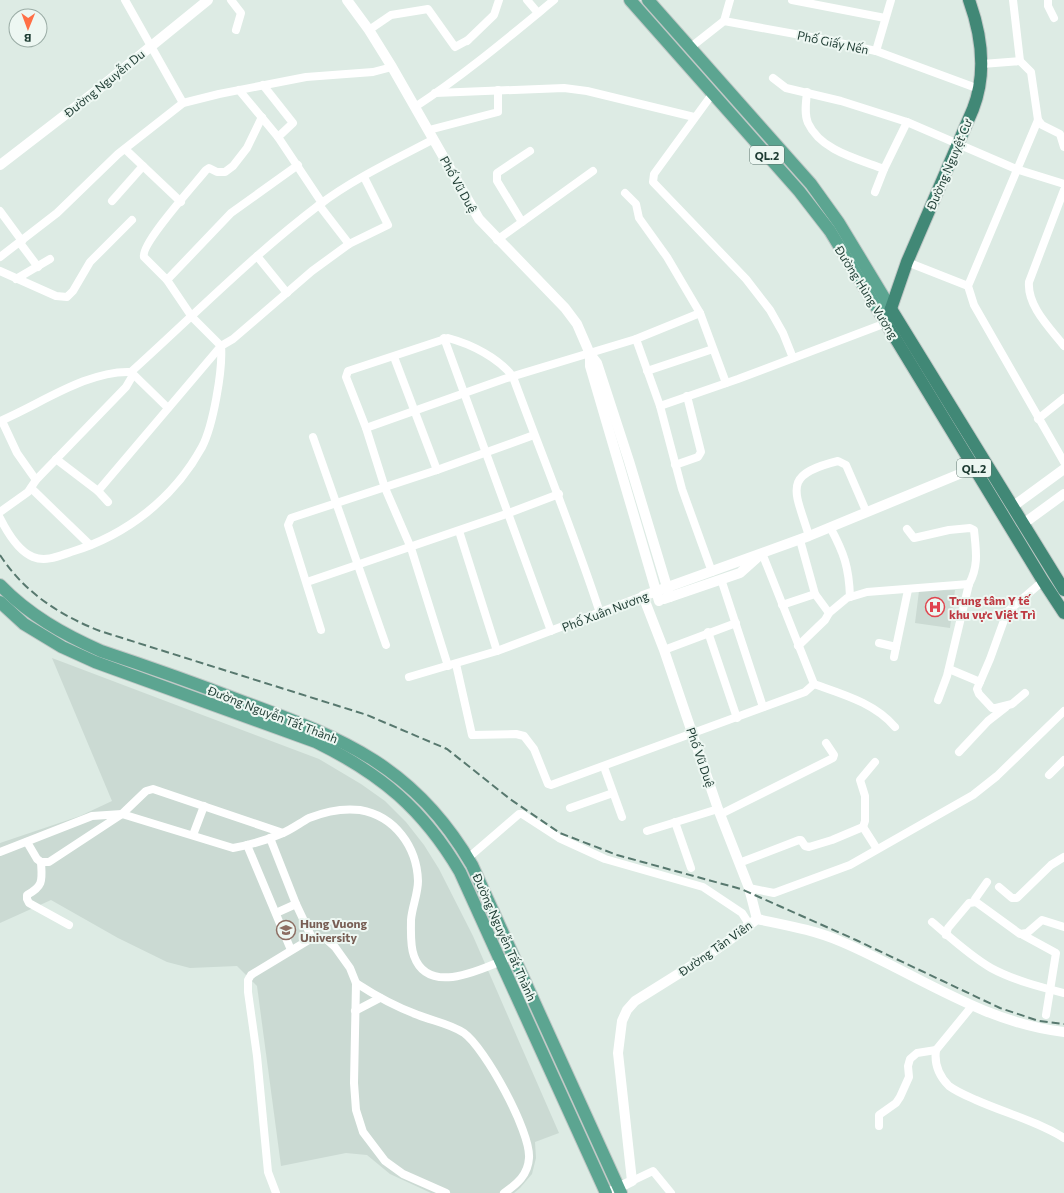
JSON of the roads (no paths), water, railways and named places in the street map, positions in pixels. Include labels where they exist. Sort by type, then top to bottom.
[{"type":"highway","name":"Đường Nguyệt Cư","points":[[886,323],[907,262],[958,144],[979,89],[982,64],[980,36],[969,0]]},
{"type":"highway","name":"Đường Hùng Vương","points":[[891,309],[1063,588]]},
{"type":"highway","name":"Đường Hùng Vương","points":[[886,323],[1064,613]]},
{"type":"main road","name":"Đường Hùng Vương","points":[[630,0],[798,191],[830,231],[886,323]]},
{"type":"main road","name":"Đường Hùng Vương","points":[[648,0],[811,184],[839,223],[891,309]]},
{"type":"main road","points":[[672,48],[687,43]]},
{"type":"main road","name":"Đường Nguyễn Tất Thành","points":[[0,585],[30,612],[68,636],[94,648],[319,730],[349,744],[393,773],[416,792],[436,812],[459,842],[468,858],[513,956],[614,1192]]},
{"type":"main road","name":"Đường Nguyễn Tất Thành","points":[[0,602],[24,624],[62,647],[95,662],[316,742],[341,754],[377,777],[405,800],[426,822],[446,849],[466,885],[500,961],[614,1192]]},
{"type":"main road","points":[[341,754],[349,744]]},
{"type":"street","points":[[125,0],[183,103]]},
{"type":"street","name":"Đường Nguyễn Du","points":[[0,166],[208,0]]},
{"type":"street","points":[[231,0],[241,13],[236,30]]},
{"type":"street","name":"Phố Vũ Duệ","points":[[347,0],[369,30],[392,67],[475,213],[497,240],[565,308],[577,324],[590,354],[598,363],[669,592]]},
{"type":"street","points":[[369,30],[391,15],[428,9],[455,47],[467,41],[494,15],[499,0]]},
{"type":"street","points":[[527,0],[538,13]]},
{"type":"street","points":[[415,107],[436,94],[554,0]]},
{"type":"street","points":[[687,43],[724,21],[730,0]]},
{"type":"street","points":[[792,0],[829,3],[885,18]]},
{"type":"street","points":[[876,51],[891,0]]},
{"type":"street","points":[[1013,0],[1020,61],[1031,72],[1038,120],[1042,125],[1060,134],[1064,147]]},
{"type":"street","points":[[1048,0],[1048,6],[1054,18]]},
{"type":"street","name":"Phố Giấy Nến","points":[[724,21],[817,38],[876,51],[979,89]]},
{"type":"street","points":[[982,64],[1020,61]]},
{"type":"street","points":[[0,258],[57,214],[125,149],[183,103],[263,85],[320,75],[373,72],[392,67]]},
{"type":"street","points":[[773,78],[786,88],[842,101],[907,122],[1016,169],[1064,184]]},
{"type":"street","points":[[263,85],[294,123],[278,136]]},
{"type":"street","points":[[436,94],[498,90],[576,89],[694,117]]},
{"type":"street","points":[[239,90],[278,136],[298,165],[321,204],[349,244]]},
{"type":"street","points":[[0,512],[34,484],[56,459],[126,387],[132,373],[256,256],[321,204],[431,135],[498,112],[498,90]]},
{"type":"street","points":[[807,92],[806,112],[808,123],[816,135],[827,145],[842,153],[884,169]]},
{"type":"street","points":[[713,93],[694,117],[654,174],[653,182],[746,279],[770,310],[783,333],[793,358]]},
{"type":"street","points":[[222,346],[192,317],[167,280],[144,257],[143,253],[161,224],[209,168],[221,173],[233,166],[247,148],[262,116]]},
{"type":"street","points":[[1038,120],[1016,169],[968,286],[974,305],[1064,462]]},
{"type":"street","points":[[875,192],[884,169],[907,122]]},
{"type":"street","points":[[125,149],[181,202]]},
{"type":"street","points":[[522,222],[496,177],[497,173],[530,151]]},
{"type":"street","points":[[167,280],[232,213],[298,165]]},
{"type":"street","points":[[112,201],[144,166]]},
{"type":"street","points":[[497,240],[593,171]]},
{"type":"street","points":[[98,491],[222,346],[233,339],[312,271],[349,244],[388,225],[364,177]]},
{"type":"street","points":[[1064,190],[1029,282],[1029,289],[1036,308],[1061,335],[1064,346]]},
{"type":"street","points":[[625,193],[636,204],[639,218],[667,257],[700,314],[726,383]]},
{"type":"street","points":[[0,211],[38,267]]},
{"type":"street","points":[[0,271],[56,296],[70,296],[90,262],[132,220]]},
{"type":"street","points":[[256,256],[287,293]]},
{"type":"street","points":[[16,279],[50,259]]},
{"type":"street","points":[[907,262],[968,286]]},
{"type":"street","points":[[366,428],[464,393],[636,339],[700,314]]},
{"type":"street","points":[[660,406],[886,323]]},
{"type":"street","points":[[444,338],[551,631]]},
{"type":"street","points":[[600,613],[559,494],[534,435],[513,377],[507,370],[488,356],[454,339],[444,338],[394,357],[348,371],[346,374],[366,428],[385,488],[411,548],[452,665],[472,735],[516,734],[524,736],[534,749],[548,784],[551,785],[604,767],[805,692],[814,684]]},
{"type":"street","points":[[636,339],[660,406],[675,465],[712,572]]},
{"type":"street","points":[[0,518],[7,532],[26,553],[34,557],[50,559],[90,545],[119,532],[141,519],[178,482],[193,461],[208,433],[213,413],[222,346]]},
{"type":"street","points":[[648,371],[713,349]]},
{"type":"street","name":"Phố Vũ Duệ","points":[[590,354],[590,366],[658,596]]},
{"type":"street","points":[[394,357],[437,470]]},
{"type":"street","points":[[90,545],[34,484],[1,421],[47,397],[92,379],[119,372],[132,373],[168,408]]},
{"type":"street","points":[[675,465],[698,457],[701,452],[687,396]]},
{"type":"street","points":[[1038,418],[1064,398]]},
{"type":"street","points":[[321,630],[289,522],[291,518],[385,488],[534,435]]},
{"type":"street","points":[[313,437],[357,566],[386,645]]},
{"type":"street","points":[[56,459],[98,491],[108,502]]},
{"type":"street","points":[[829,613],[815,594],[795,490],[799,479],[815,466],[838,461],[846,465],[866,511]]},
{"type":"street","name":"Phố Xuân Nương","points":[[409,677],[497,651],[600,613],[644,601],[669,592],[712,572],[804,538],[866,511],[974,468]]},
{"type":"street","points":[[1012,507],[1064,469]]},
{"type":"street","points":[[307,582],[411,548],[559,494]]},
{"type":"street","points":[[1023,524],[1064,494]]},
{"type":"street","points":[[830,527],[844,555],[849,570],[850,597]]},
{"type":"street","points":[[907,529],[914,538],[949,530],[973,529],[977,561],[974,575],[969,584],[949,669],[938,700]]},
{"type":"street","points":[[459,531],[497,651]]},
{"type":"street","points":[[762,553],[814,684],[860,700],[889,720],[895,727]]},
{"type":"street","name":"Phố Xuân Nương","points":[[669,592],[721,579],[745,570],[762,553]]},
{"type":"street","points":[[721,579],[763,707]]},
{"type":"street","points":[[1025,693],[1012,704],[992,708],[977,692],[1007,612],[1043,581]]},
{"type":"street","points":[[798,646],[825,620],[829,613],[850,597],[867,592],[908,590],[969,584]]},
{"type":"street","points":[[894,657],[908,590]]},
{"type":"street","points":[[782,605],[815,594]]},
{"type":"street","name":"Phố Vũ Duệ","points":[[644,601],[664,650],[720,812],[749,888],[753,921]]},
{"type":"street","points":[[664,650],[708,632],[736,623]]},
{"type":"street","points":[[708,632],[737,718]]},
{"type":"street","points":[[879,643],[896,647]]},
{"type":"street","points":[[949,669],[980,682]]},
{"type":"street","points":[[959,752],[988,721],[1007,706]]},
{"type":"street","points":[[749,888],[774,893],[835,872],[877,849],[973,795],[997,776],[1064,711]]},
{"type":"street","points":[[646,831],[675,822],[720,812],[833,758],[834,755],[826,743]]},
{"type":"street","points":[[1049,775],[1064,760]]},
{"type":"street","points":[[875,762],[860,780],[865,796],[865,820],[863,827],[877,849]]},
{"type":"street","points":[[604,767],[622,817]]},
{"type":"street","points":[[27,842],[37,859],[41,862],[49,862],[122,814],[146,791],[152,789],[283,833]]},
{"type":"street","points":[[570,808],[613,793]]},
{"type":"street","points":[[193,835],[204,806]]},
{"type":"street","points":[[0,852],[92,816],[122,814],[233,848],[247,846],[283,833],[310,818],[337,810],[359,810],[375,814],[393,825],[406,839],[415,861],[418,881],[411,918],[412,948],[416,962],[427,974],[440,978],[452,978],[513,956]]},
{"type":"street","points":[[468,858],[518,814],[522,814],[558,838],[604,859],[703,887],[753,921]]},
{"type":"street","points":[[675,822],[691,868]]},
{"type":"street","points":[[740,863],[799,840],[801,840],[805,846],[809,847],[832,840],[863,827]]},
{"type":"street","points":[[270,838],[296,904],[312,938]]},
{"type":"street","points":[[247,846],[291,950]]},
{"type":"street","points":[[999,886],[1012,898],[1017,898],[1051,865],[1064,857]]},
{"type":"street","points":[[41,862],[40,885],[38,889],[27,895],[27,899],[29,903],[70,924]]},
{"type":"street","points":[[976,902],[976,899],[987,882]]},
{"type":"street","points":[[946,934],[948,928],[969,903],[976,902],[1020,934],[1056,953],[1046,1016]]},
{"type":"street","points":[[276,912],[296,904]]},
{"type":"street","points":[[1023,935],[1042,920],[1064,927]]},
{"type":"street","name":"Đường Tản Viên","points":[[632,1181],[618,1053],[622,1021],[627,1010],[634,1001],[710,954],[753,921],[832,938],[972,1006],[1020,1023],[1064,1032]]},
{"type":"street","points":[[932,922],[991,968],[1017,980],[1064,993]]},
{"type":"street","points":[[276,1193],[268,1172],[257,1056],[248,992],[248,980],[251,975],[312,938],[324,938],[335,947],[350,968],[356,983],[354,1083],[356,1110],[363,1132],[385,1161],[403,1174],[446,1193]]},
{"type":"street","points":[[356,983],[380,998],[418,1015],[460,1030],[472,1040],[491,1066],[525,1132],[530,1157],[525,1174],[517,1184],[504,1193]]},
{"type":"street","points":[[355,1011],[380,998]]},
{"type":"street","points":[[972,1006],[936,1050],[936,1066],[942,1078],[951,1087],[961,1093],[1043,1127],[1064,1138]]},
{"type":"street","points":[[879,1126],[879,1115],[896,1103],[910,1077],[908,1066],[910,1059],[917,1053],[936,1050]]},
{"type":"street","points":[[614,1192],[653,1171],[671,1193]]},
{"type":"railway","points":[[0,555],[31,591],[57,610],[85,625],[367,715],[447,749],[510,799],[560,833],[617,855],[741,889],[856,940],[1000,1008],[1039,1021],[1064,1024]]},
{"type":"place","name":"Trung tâm Y tế khu vực Việt Trì","points":[[935,607]]},
{"type":"place","name":"Hung Vuong University","points":[[286,930]]}]
